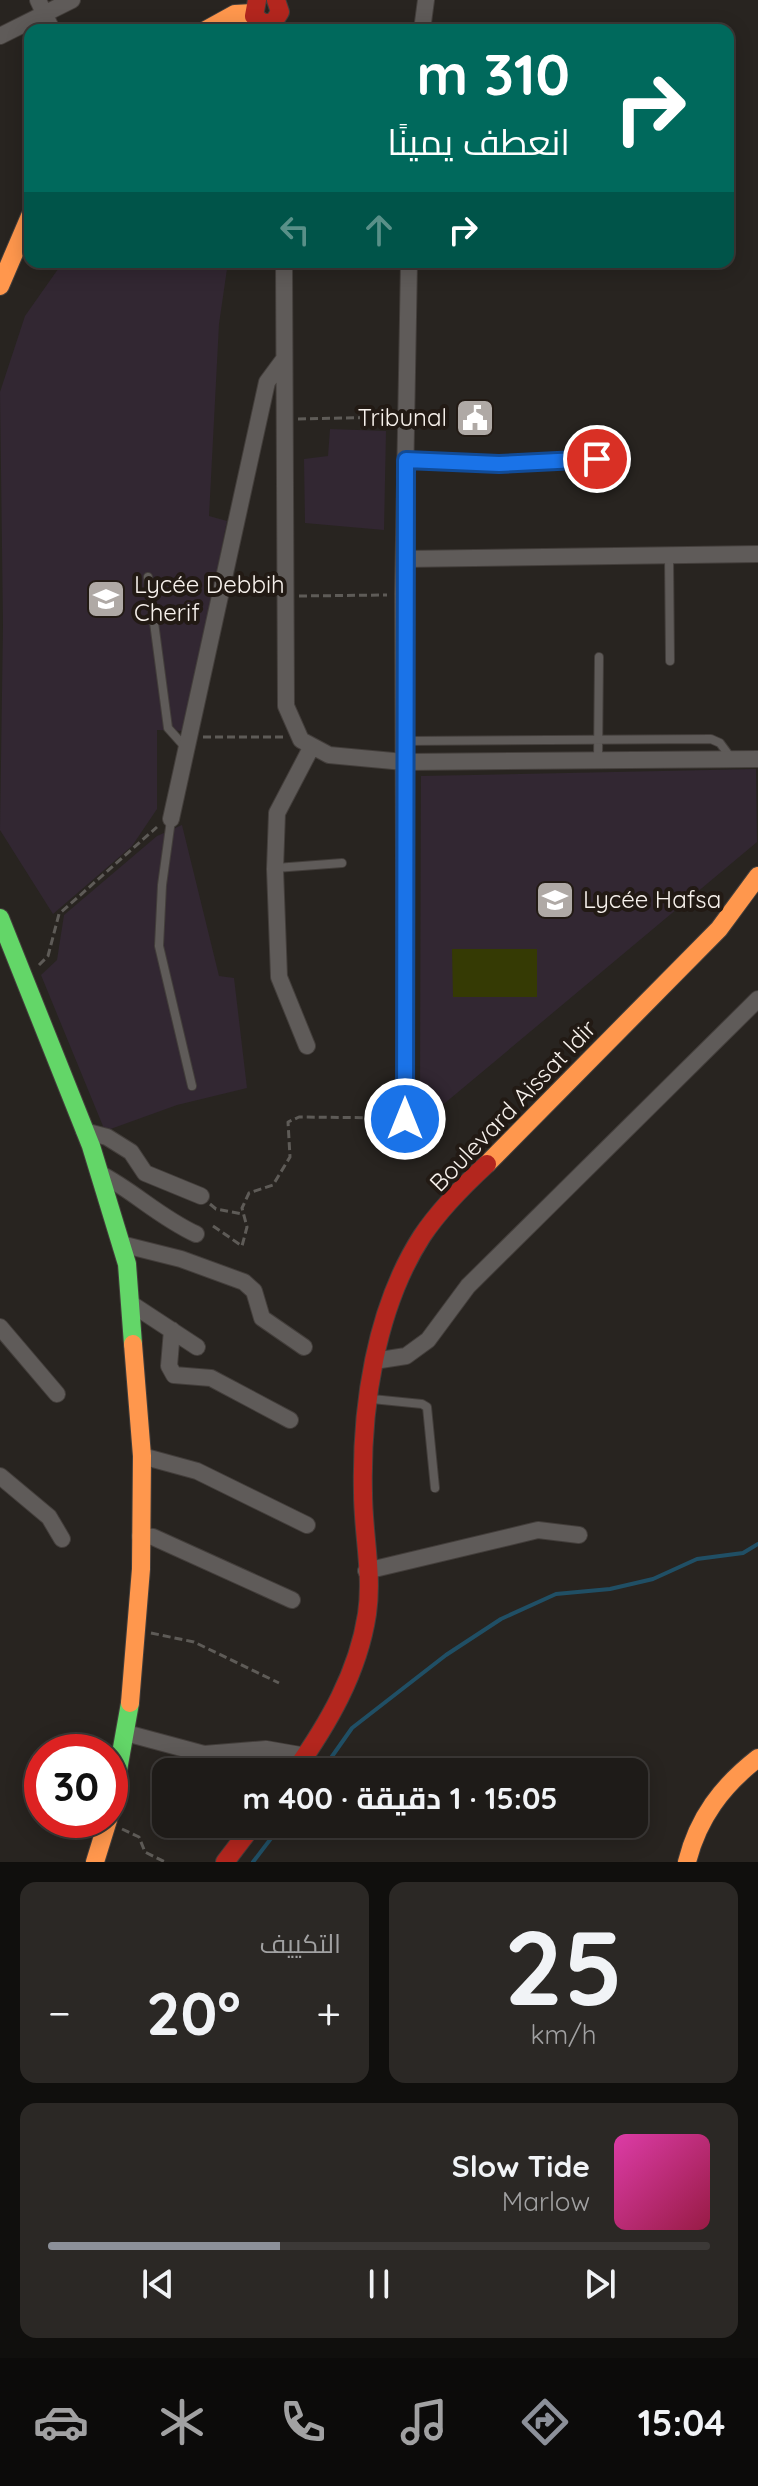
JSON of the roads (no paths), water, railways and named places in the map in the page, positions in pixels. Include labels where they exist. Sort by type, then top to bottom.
[{"type":"street","points":[[26,24],[72,0]]},
{"type":"street","points":[[275,24],[280,12],[276,0]]},
{"type":"street","points":[[423,24],[426,0]]},
{"type":"street","points":[[217,24],[255,7],[266,24]]},
{"type":"street","points":[[0,36],[24,25]]},
{"type":"street","points":[[0,286],[24,230]]},
{"type":"street","points":[[284,268],[286,706],[305,743],[329,755],[404,762],[758,759]]},
{"type":"street","points":[[405,1119],[403,594],[409,268]]},
{"type":"street","points":[[171,819],[190,744],[267,382],[284,359]]},
{"type":"street","points":[[406,460],[499,464],[597,459]]},
{"type":"street","points":[[404,559],[758,554]]},
{"type":"street","points":[[305,743],[277,813],[275,869],[279,977],[307,1046]]},
{"type":"street","name":"Boulevard Aissat Idir","points":[[306,1756],[319,1738],[349,1677],[368,1613],[362,1508],[367,1399],[382,1323],[414,1250],[463,1186],[556,1098],[696,952],[749,894],[758,876]]},
{"type":"street","points":[[0,918],[84,1131],[127,1264],[142,1456],[136,1632],[126,1733],[204,1754],[266,1749],[306,1756]]},
{"type":"street","points":[[374,1361],[406,1356],[428,1340],[468,1286],[758,999]]},
{"type":"street","points":[[84,1131],[107,1137],[131,1152],[145,1173],[201,1196]]},
{"type":"street","points":[[99,1173],[120,1184],[164,1219],[196,1234]]},
{"type":"street","points":[[121,1244],[181,1259],[244,1282],[254,1291],[262,1318],[304,1347]]},
{"type":"street","points":[[130,1303],[197,1347]]},
{"type":"street","points":[[0,1327],[57,1394]]},
{"type":"street","points":[[172,1330],[169,1366],[174,1375],[211,1378],[290,1420]]},
{"type":"street","points":[[142,1456],[197,1471],[307,1525]]},
{"type":"street","points":[[0,1476],[49,1517],[62,1539]]},
{"type":"street","points":[[366,1571],[538,1530],[579,1535]]},
{"type":"street","points":[[140,1536],[153,1537],[292,1600]]},
{"type":"street","points":[[687,1862],[706,1810],[732,1776],[758,1758]]},
{"type":"street","points":[[95,1862],[103,1838]]},
{"type":"street","points":[[225,1862],[243,1838]]},
{"type":"lane","points":[[669,555],[670,661]]},
{"type":"lane","points":[[148,577],[168,728],[190,744]]},
{"type":"lane","points":[[598,760],[599,657]]},
{"type":"lane","points":[[404,741],[711,739],[720,743],[731,759]]},
{"type":"lane","points":[[171,819],[162,885],[159,946],[192,1086]]},
{"type":"lane","points":[[275,869],[342,863]]},
{"type":"lane","points":[[367,1399],[427,1407],[435,1488]]},
{"type":"waterway","points":[[331,1758],[352,1728],[446,1655],[501,1619],[556,1594],[610,1589],[653,1579],[697,1559],[743,1553],[758,1544]]},
{"type":"waterway","points":[[253,1862],[271,1838]]},
{"type":"place","name":"Tribunal","points":[[475,418]]},
{"type":"place","name":"Lycée Debbih Cherif","points":[[106,599]]},
{"type":"place","name":"Lycée Hafsa","points":[[555,900]]}]
